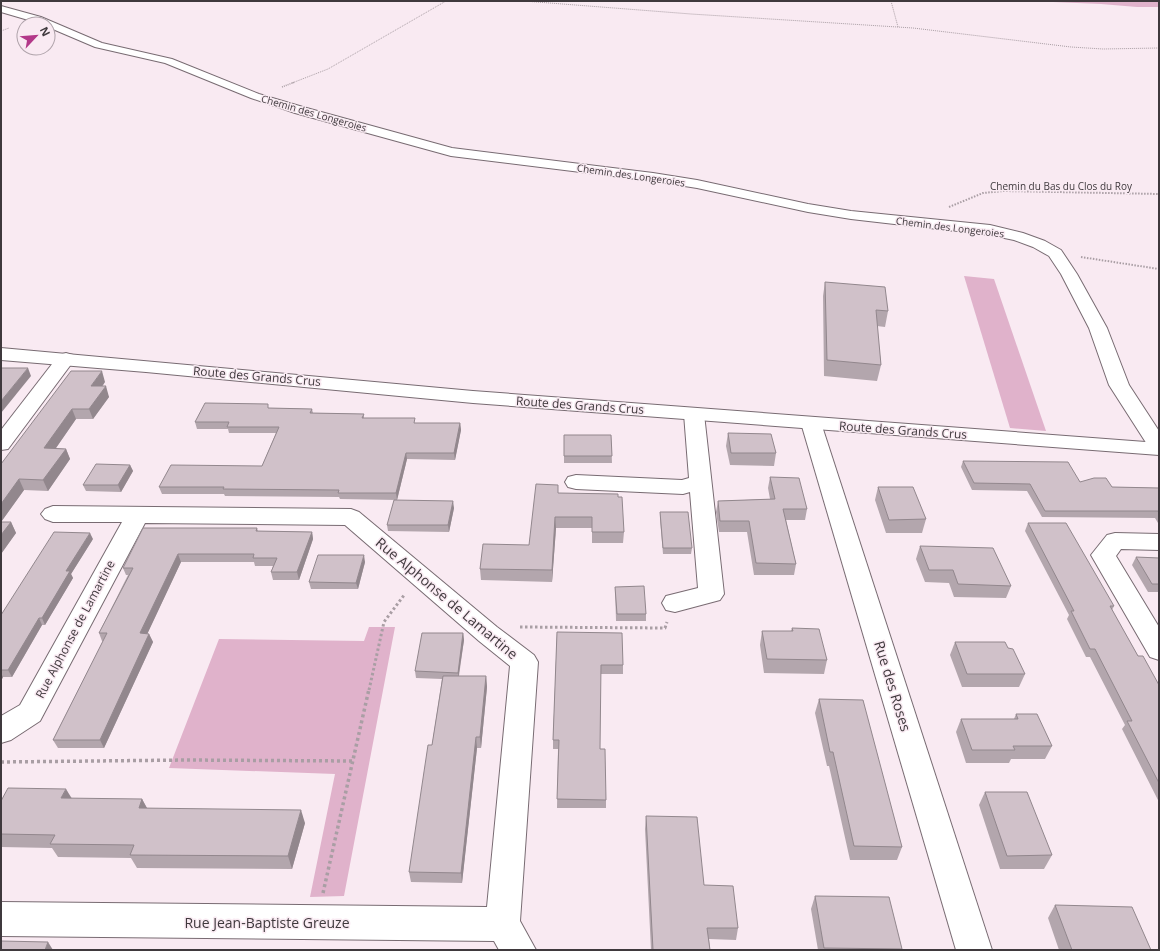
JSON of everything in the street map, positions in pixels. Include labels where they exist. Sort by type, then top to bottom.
[{"type":"street","name":"Chemin des Longeroies","points":[[1,9],[38,19],[99,45],[168,61],[255,96],[299,110],[451,152],[654,177],[697,184],[808,208],[851,215],[990,230],[1018,236],[1039,244],[1055,253],[1069,274],[1098,328],[1120,385],[1159,448]]},
{"type":"street","name":"Route des Grands Crus","points":[[1,354],[473,397],[1159,448]]},
{"type":"street","points":[[1,444],[66,359]]},
{"type":"street","points":[[675,603],[711,594],[694,414]]},
{"type":"street","name":"Rue des Roses","points":[[811,422],[974,950]]},
{"type":"street","points":[[576,482],[683,487],[700,482]]},
{"type":"street","name":"Rue Alphonse de Lamartine","points":[[54,514],[351,517],[488,634],[524,662],[510,937]]},
{"type":"street","name":"Rue Alphonse de Lamartine","points":[[1,731],[30,713],[137,516]]},
{"type":"street","points":[[1159,542],[1115,542],[1103,555],[1159,650]]},
{"type":"street","name":"Rue Jean-Baptiste Greuze","points":[[1,919],[316,922],[510,937]]},
{"type":"path","points":[[255,96],[306,79],[328,69],[446,1]]},
{"type":"path","points":[[524,1],[691,14],[898,27],[962,33],[1071,47],[1110,49],[1159,48]]},
{"type":"path","points":[[891,1],[898,27]]},
{"type":"path","name":"Chemin du Bas du Clos du Roy","points":[[923,223],[926,219],[964,200],[983,193],[1004,191],[1053,191],[1159,194]]},
{"type":"path","points":[[1055,253],[1159,269]]},
{"type":"path","points":[[316,922],[384,622],[420,576]]},
{"type":"path","points":[[488,634],[512,627],[665,628],[675,603]]},
{"type":"path","points":[[1,762],[187,760],[352,762]]},
{"type":"shaded area","points":[[1029,1],[1159,1],[1159,7],[1137,7]]},
{"type":"shaded area","points":[[964,276],[994,279],[1046,431],[1010,428]]},
{"type":"shaded area","points":[[369,627],[395,627],[344,896],[310,897],[335,774],[169,768],[219,639],[364,641]]},
{"type":"building","points":[[825,282],[885,287],[888,311],[876,310],[881,365],[827,360]]},
{"type":"building","points":[[1,368],[28,368],[1,401]]},
{"type":"building","points":[[71,371],[102,371],[91,386],[106,386],[89,409],[72,409],[44,448],[66,449],[43,480],[19,479],[1,504],[1,464]]},
{"type":"building","points":[[205,403],[268,404],[268,408],[312,409],[310,413],[364,414],[362,418],[415,418],[414,423],[460,423],[454,453],[406,453],[396,493],[338,493],[339,490],[223,489],[224,487],[159,487],[171,465],[262,466],[279,427],[227,427],[229,422],[195,422]]},
{"type":"building","points":[[728,433],[771,434],[776,453],[731,453]]},
{"type":"building","points":[[564,435],[611,435],[612,456],[564,456]]},
{"type":"building","points":[[963,461],[1068,462],[1080,482],[1094,478],[1106,478],[1112,487],[1159,488],[1159,513],[1158,511],[1045,511],[1030,484],[974,483]]},
{"type":"building","points":[[96,464],[130,465],[118,485],[83,485]]},
{"type":"building","points":[[770,477],[799,478],[807,509],[783,509],[796,564],[756,563],[749,521],[720,521],[718,501],[775,499]]},
{"type":"building","points":[[536,484],[558,485],[558,493],[618,494],[618,497],[622,497],[624,532],[592,532],[592,517],[555,517],[552,570],[480,569],[483,544],[529,545]]},
{"type":"building","points":[[878,487],[913,487],[926,519],[889,520]]},
{"type":"building","points":[[394,500],[453,501],[448,525],[387,525]]},
{"type":"building","points":[[660,512],[688,512],[692,548],[663,548]]},
{"type":"building","points":[[1,522],[11,522],[1,535]]},
{"type":"building","points":[[1028,523],[1066,523],[1114,606],[1110,606],[1138,656],[1143,656],[1159,685],[1159,783],[1127,721],[1132,721],[1095,649],[1090,649],[1071,611],[1074,611]]},
{"type":"building","points":[[143,528],[257,528],[256,531],[312,532],[297,572],[271,572],[277,558],[253,558],[254,554],[178,554],[140,633],[149,634],[100,740],[53,740],[107,633],[99,633],[133,568],[123,568]]},
{"type":"building","points":[[54,532],[90,533],[66,571],[70,571],[42,618],[39,618],[8,670],[1,670],[1,615]]},
{"type":"building","points":[[920,546],[993,548],[1011,586],[958,584],[953,570],[929,570]]},
{"type":"building","points":[[318,555],[364,555],[356,583],[309,582]]},
{"type":"building","points":[[1136,557],[1159,558],[1159,584],[1152,584]]},
{"type":"building","points":[[644,586],[646,614],[617,614],[615,587]]},
{"type":"building","points":[[792,628],[819,629],[827,660],[767,659],[762,631],[793,631]]},
{"type":"building","points":[[557,632],[622,633],[623,665],[601,665],[600,749],[605,749],[606,800],[557,799],[559,740],[553,740]]},
{"type":"building","points":[[422,633],[463,633],[458,673],[415,671]]},
{"type":"building","points":[[955,642],[1005,642],[1008,648],[1013,649],[1025,674],[967,674]]},
{"type":"building","points":[[443,676],[486,676],[480,737],[476,737],[461,873],[409,872],[428,745],[432,745]]},
{"type":"building","points":[[819,699],[863,700],[902,847],[854,846],[833,752],[830,752]]},
{"type":"building","points":[[1016,714],[1037,714],[1052,746],[1013,746],[1015,750],[972,750],[961,719],[1018,719]]},
{"type":"building","points":[[8,788],[66,789],[61,798],[142,799],[139,808],[301,810],[288,856],[130,855],[134,845],[50,844],[55,835],[1,834],[1,801]]},
{"type":"building","points":[[985,792],[1027,792],[1052,855],[1007,856]]},
{"type":"building","points":[[646,816],[697,817],[704,885],[733,886],[738,928],[707,928],[710,950],[653,950]]},
{"type":"building","points":[[815,896],[889,897],[902,949],[824,948]]},
{"type":"building","points":[[1055,905],[1132,907],[1151,950],[1072,950]]},
{"type":"building","points":[[1,941],[48,942],[45,950],[1,950]]}]
